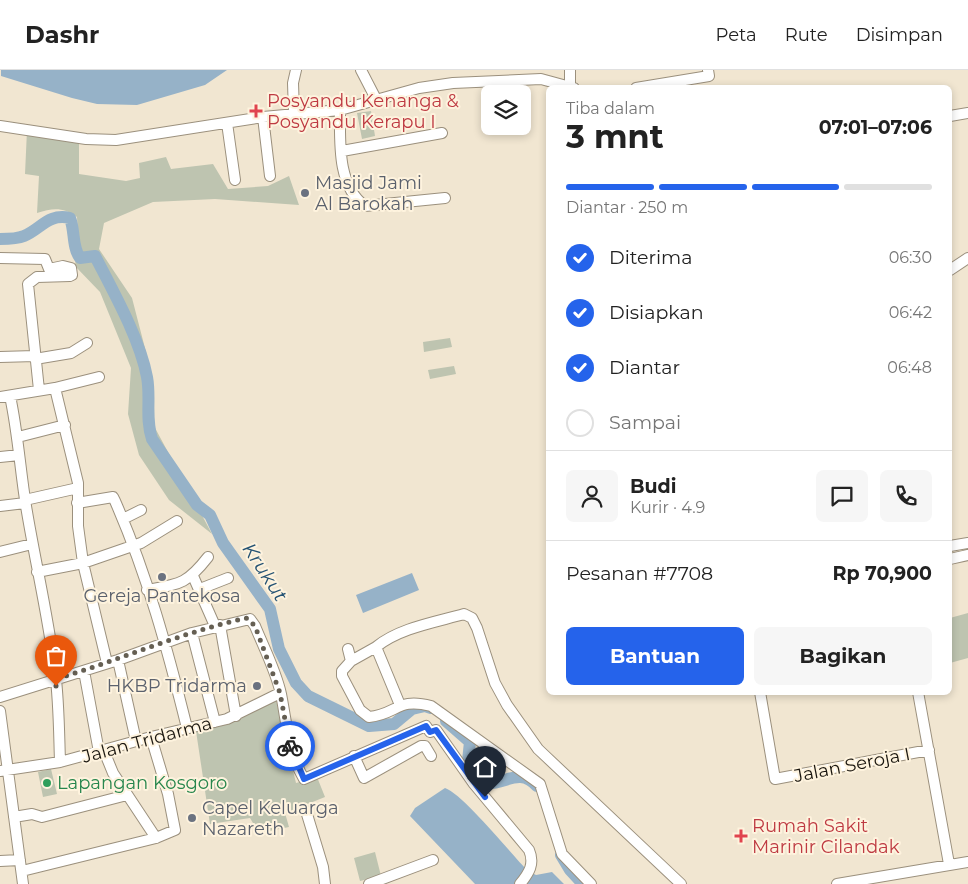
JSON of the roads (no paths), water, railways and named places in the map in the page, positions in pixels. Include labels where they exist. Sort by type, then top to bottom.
[{"type":"street","points":[[294,114],[293,83],[296,70]]},
{"type":"street","points":[[361,70],[376,99]]},
{"type":"street","points":[[569,70],[569,85]]},
{"type":"street","points":[[650,85],[708,73]]},
{"type":"street","points":[[0,126],[86,139],[116,140],[263,117],[340,110],[419,88],[452,83],[541,79],[565,85]]},
{"type":"street","points":[[340,110],[346,184],[356,199],[366,206],[445,198]]},
{"type":"street","points":[[952,116],[968,113]]},
{"type":"street","points":[[263,117],[270,176]]},
{"type":"street","points":[[227,123],[235,180]]},
{"type":"street","points":[[342,151],[442,133]]},
{"type":"street","points":[[0,258],[46,259],[49,269],[63,266],[71,268],[72,275],[36,277],[28,284],[30,320],[39,390]]},
{"type":"street","points":[[36,258],[36,277]]},
{"type":"street","points":[[952,269],[968,259]]},
{"type":"street","points":[[0,356],[35,358],[71,353],[87,343]]},
{"type":"street","points":[[60,762],[56,679],[47,614],[32,544],[18,437],[5,397],[100,377]]},
{"type":"street","points":[[55,388],[65,424],[78,488],[77,503],[83,563],[107,663]]},
{"type":"street","points":[[18,437],[65,424]]},
{"type":"street","points":[[0,457],[19,455]]},
{"type":"street","points":[[0,506],[78,488]]},
{"type":"street","points":[[77,503],[113,497],[134,546],[147,590],[166,641],[187,728]]},
{"type":"street","points":[[123,519],[141,510]]},
{"type":"street","points":[[37,572],[83,563],[145,542],[177,521]]},
{"type":"street","points":[[952,546],[968,543]]},
{"type":"street","points":[[0,552],[32,544]]},
{"type":"street","points":[[952,559],[968,555]]},
{"type":"street","points":[[147,590],[172,585],[193,576],[208,557]]},
{"type":"street","points":[[193,576],[217,625],[236,716]]},
{"type":"street","points":[[200,589],[228,578]]},
{"type":"street","points":[[591,884],[562,854],[540,784],[431,706],[414,701],[400,705],[383,715],[369,716],[360,710],[342,676],[342,671],[350,661],[376,647],[385,639],[430,623],[464,614],[472,618],[495,683],[507,706],[538,749],[680,884]]},
{"type":"street","points":[[0,697],[118,660],[166,641],[247,618],[252,620],[280,693],[288,739],[294,759],[304,779],[426,726],[430,732],[436,730],[474,784],[529,850],[532,857],[529,872],[520,884]]},
{"type":"street","points":[[192,633],[215,722]]},
{"type":"street","points":[[376,647],[400,705]]},
{"type":"street","points":[[348,649],[350,661]]},
{"type":"street","points":[[118,660],[136,741]]},
{"type":"street","points":[[84,671],[102,751],[113,773],[156,838]]},
{"type":"street","name":"Jalan Tridarma","points":[[4,771],[60,762],[215,722],[236,716],[280,693]]},
{"type":"street","name":"Jalan Seroja I","points":[[761,695],[775,780],[929,750]]},
{"type":"street","points":[[919,695],[949,864]]},
{"type":"street","points":[[0,711],[4,771],[14,817],[23,884]]},
{"type":"street","points":[[22,871],[156,838],[173,831],[176,826],[151,737]]},
{"type":"street","points":[[354,756],[364,778],[421,746],[425,746],[431,756]]},
{"type":"street","points":[[14,817],[32,814],[42,817],[127,794]]},
{"type":"street","points":[[306,811],[323,867],[326,884]]},
{"type":"street","points":[[0,861],[20,860]]},
{"type":"street","points":[[369,884],[433,860]]},
{"type":"street","points":[[838,884],[968,862]]},
{"type":"water","points":[[1,70],[227,70],[205,85],[137,105],[97,104],[72,98],[1,76]]},
{"type":"water","points":[[412,573],[419,590],[363,613],[356,595]]},
{"type":"water","points":[[445,788],[463,801],[475,813],[528,871],[536,875],[552,872],[564,884],[475,884],[410,816],[415,808]]},
{"type":"waterway","name":"Krukut","points":[[0,239],[24,236],[50,220],[62,217],[70,218],[77,254],[80,258],[95,256],[125,315],[138,347],[147,377],[149,423],[152,439],[197,505],[210,515],[223,543],[270,609],[279,649],[296,683],[308,696],[369,726],[394,724],[412,709],[425,706],[431,708]]},
{"type":"waterway","name":"Krukut","points":[[446,721],[470,742],[468,761],[484,783],[498,782],[517,777],[530,780],[537,786]]},
{"type":"waterway","name":"Krukut","points":[[561,855],[570,870],[583,884]]},
{"type":"place","name":"Posyandu Kenanga & Posyandu Kerapu I","points":[[256,111]]},
{"type":"place","name":"Masjid Jami Al Barokah","points":[[305,193]]},
{"type":"place","name":"Gereja Pantekosa","points":[[162,577]]},
{"type":"place","name":"HKBP Tridarma","points":[[257,686]]},
{"type":"place","name":"Lapangan Kosgoro","points":[[47,783]]},
{"type":"place","name":"Capel Keluarga Nazareth","points":[[192,818]]},
{"type":"place","name":"Rumah Sakit Marinir Cilandak","points":[[741,836]]}]
